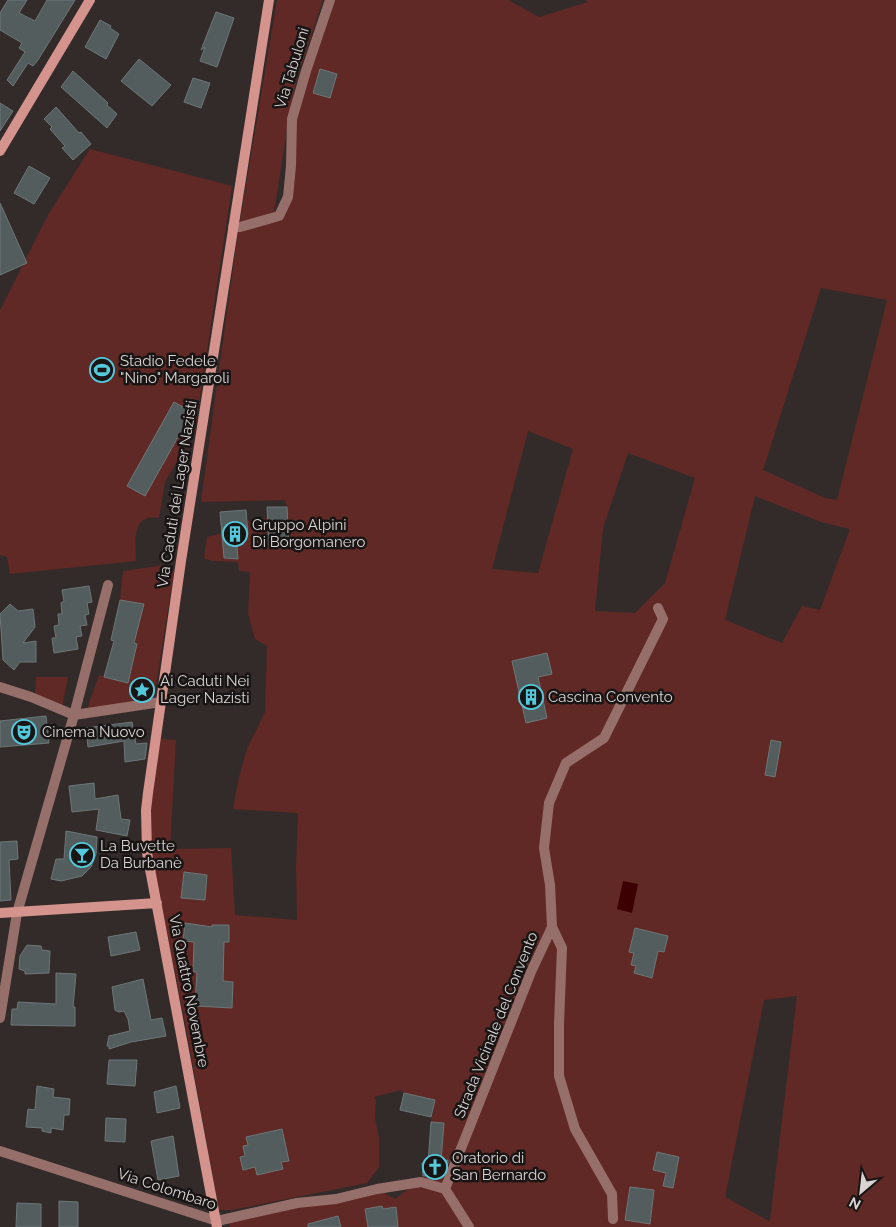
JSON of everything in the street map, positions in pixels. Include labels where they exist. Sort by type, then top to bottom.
[{"type":"main road","points":[[0,151],[90,0]]},
{"type":"main road","name":"Via Caduti dei Lager Nazisti","points":[[157,904],[147,853],[146,810],[181,561],[269,0]]},
{"type":"main road","name":"Via Quattro Novembre","points":[[0,914],[157,904],[217,1224]]},
{"type":"street","name":"Via Tabuloni","points":[[234,227],[240,228],[280,216],[288,197],[292,119],[330,0]]},
{"type":"street","points":[[0,1018],[18,913],[74,716],[108,585]]},
{"type":"street","name":"Strada Vicinale del Convento","points":[[445,1189],[531,972],[552,927],[550,885],[544,848],[549,803],[566,763],[604,738],[663,619],[658,608]]},
{"type":"street","points":[[0,687],[31,697],[74,716],[161,702]]},
{"type":"street","points":[[552,927],[562,948],[559,1076],[575,1129],[612,1194],[613,1219]]},
{"type":"street","name":"Via Colombaro","points":[[0,1150],[217,1224],[297,1202],[336,1199],[377,1189],[421,1182],[445,1189]]},
{"type":"street","points":[[445,1189],[469,1227]]},
{"type":"shaded area","points":[[277,0],[323,0],[297,78],[288,118],[274,211],[286,215],[296,116],[333,0],[508,0],[539,17],[588,2],[585,0],[896,0],[896,1227],[230,1227],[228,1218],[377,1189],[395,1199],[424,1177],[449,1173],[448,1160],[441,1157],[443,1123],[431,1122],[435,1100],[404,1093],[401,1090],[374,1097],[376,1100],[375,1118],[379,1138],[379,1167],[367,1183],[232,1210],[219,1210],[184,1017],[151,851],[151,808],[160,739],[176,740],[170,849],[231,848],[235,915],[297,920],[296,865],[298,813],[233,809],[247,749],[265,712],[267,646],[255,639],[248,614],[250,572],[239,571],[238,562],[212,561],[204,558],[207,537],[222,533],[224,558],[238,559],[236,535],[248,534],[247,521],[267,518],[269,547],[288,547],[287,507],[285,500],[201,502],[237,239]],"holes":[[[821,288],[887,300],[837,500],[825,498],[763,470]],[[528,431],[573,449],[538,573],[492,569]],[[628,453],[695,478],[665,583],[635,613],[595,611],[603,528]],[[755,496],[821,522],[850,529],[820,610],[802,606],[782,643],[725,620]],[[797,996],[770,1220],[725,1197],[764,1000]]]},
{"type":"shaded area","name":"Stadio Fedele \"Nino\" Margaroli","points":[[90,149],[232,186],[195,430],[165,482],[159,518],[143,520],[139,525],[136,538],[136,561],[10,574],[7,557],[0,555],[0,310],[48,215]]},
{"type":"shaded area","points":[[165,565],[174,572],[154,698],[86,712],[99,675],[128,683],[137,644],[134,643],[144,605],[120,600],[123,571]]},
{"type":"shaded area","points":[[36,677],[68,677],[62,707],[35,696]]},
{"type":"shaded area","points":[[623,881],[638,884],[632,913],[617,909]]},
{"type":"building","points":[[8,0],[27,0],[19,13],[35,21],[47,0],[75,0],[38,60],[33,66],[28,63],[13,86],[7,80],[25,52],[19,48],[22,43],[0,30],[0,13]]},
{"type":"building","points":[[216,12],[234,18],[217,67],[200,61],[205,47],[201,50]]},
{"type":"building","points":[[100,20],[111,26],[110,28],[119,34],[106,59],[85,47]]},
{"type":"building","points":[[139,59],[171,85],[152,106],[121,81]]},
{"type":"building","points":[[320,69],[337,74],[330,98],[313,93]]},
{"type":"building","points":[[73,71],[108,103],[107,105],[117,114],[107,128],[61,87]]},
{"type":"building","points":[[193,78],[210,83],[201,108],[184,102]]},
{"type":"building","points":[[0,103],[13,111],[0,131]]},
{"type":"building","points":[[56,107],[91,144],[73,160],[62,148],[65,146],[44,119]]},
{"type":"building","points":[[29,166],[50,178],[34,204],[14,193]]},
{"type":"building","points":[[0,203],[27,263],[0,275]]},
{"type":"building","points":[[174,402],[192,412],[145,496],[127,486]]},
{"type":"building","points":[[267,507],[287,507],[289,547],[269,547]]},
{"type":"building","name":"Gruppo Alpini Di Borgomanero","points":[[246,510],[248,535],[236,535],[238,559],[224,558],[220,512]]},
{"type":"building","points":[[89,586],[92,602],[87,603],[89,614],[85,615],[87,625],[80,626],[82,636],[76,637],[78,649],[54,653],[52,638],[56,638],[54,626],[59,625],[58,614],[62,614],[61,603],[64,601],[62,590]]},
{"type":"building","points":[[120,600],[144,604],[134,643],[137,644],[128,683],[104,677],[114,641],[111,640]]},
{"type":"building","points":[[10,604],[18,611],[33,609],[35,627],[23,643],[36,641],[36,662],[20,662],[14,670],[3,660],[0,614]]},
{"type":"building","name":"Cascina Convento","points":[[547,653],[552,674],[538,677],[547,718],[526,723],[512,661]]},
{"type":"building","name":"Cinema Nuovo","points":[[46,716],[49,743],[0,747],[0,721]]},
{"type":"building","points":[[132,722],[136,744],[147,743],[145,759],[125,762],[124,741],[88,747],[86,728]]},
{"type":"building","points":[[771,740],[781,742],[775,777],[765,775]]},
{"type":"building","points":[[94,783],[95,799],[118,795],[121,819],[130,820],[127,836],[96,830],[99,809],[72,812],[69,786]]},
{"type":"building","name":"La Buvette Da Burbanè","points":[[66,831],[97,837],[96,854],[91,867],[82,876],[61,881],[51,879],[56,859],[64,859]]},
{"type":"building","points":[[17,841],[18,859],[9,860],[11,900],[0,901],[0,842]]},
{"type":"building","points":[[184,872],[207,875],[205,900],[181,898]]},
{"type":"building","points":[[185,923],[212,927],[212,925],[229,925],[229,942],[224,942],[223,981],[233,982],[232,1008],[195,1006],[197,972],[193,972],[194,942],[183,941]]},
{"type":"building","points":[[635,928],[668,936],[664,952],[658,951],[652,978],[634,973],[636,966],[631,965],[634,953],[629,952]]},
{"type":"building","points":[[136,932],[140,950],[111,956],[108,937]]},
{"type":"building","points":[[27,945],[41,946],[42,950],[50,951],[49,973],[25,974],[25,971],[19,969],[20,956]]},
{"type":"building","points":[[56,973],[76,974],[73,1007],[75,1007],[75,1026],[11,1025],[12,1009],[17,1009],[18,1002],[56,1004]]},
{"type":"building","points":[[143,979],[151,1020],[162,1018],[166,1036],[131,1042],[109,1049],[109,1046],[107,1046],[109,1036],[130,1031],[128,1019],[124,1011],[119,1012],[115,1010],[112,987]]},
{"type":"building","points":[[109,1060],[137,1060],[135,1086],[107,1084]]},
{"type":"building","points":[[37,1086],[54,1089],[53,1097],[70,1099],[69,1115],[64,1115],[63,1130],[51,1128],[51,1133],[42,1131],[42,1128],[26,1127],[28,1109],[35,1110]]},
{"type":"building","points":[[176,1086],[180,1108],[157,1113],[154,1092]]},
{"type":"building","points":[[404,1093],[435,1100],[431,1117],[400,1110]]},
{"type":"building","points":[[106,1118],[126,1119],[125,1142],[105,1141]]},
{"type":"building","points":[[431,1122],[444,1123],[441,1161],[448,1160],[448,1163],[444,1174],[423,1176],[422,1163],[428,1163]]},
{"type":"building","points":[[282,1129],[289,1161],[281,1162],[283,1169],[257,1175],[255,1167],[243,1170],[240,1157],[245,1156],[243,1146],[248,1145],[246,1137]]},
{"type":"building","points":[[173,1136],[179,1176],[158,1180],[151,1141]]},
{"type":"building","points":[[657,1152],[679,1157],[673,1188],[663,1186],[666,1173],[653,1170]]},
{"type":"building","points":[[630,1187],[654,1190],[650,1224],[625,1220]]},
{"type":"building","points":[[59,1201],[78,1202],[78,1227],[59,1227]]},
{"type":"building","points":[[17,1203],[41,1204],[41,1227],[16,1227]]},
{"type":"building","points":[[382,1206],[383,1209],[396,1207],[398,1227],[368,1227],[365,1209]]},
{"type":"building","points":[[338,1216],[341,1227],[308,1227],[308,1224]]},
{"type":"place","name":"Stadio Fedele \"Nino\" Margaroli","points":[[102,370]]},
{"type":"place","name":"Gruppo Alpini Di Borgomanero","points":[[235,534]]},
{"type":"place","name":"Ai Caduti Nei Lager Nazisti","points":[[142,690]]},
{"type":"place","name":"Cascina Convento","points":[[531,697]]},
{"type":"place","name":"Cinema Nuovo","points":[[24,732]]},
{"type":"place","name":"La Buvette Da Burbanè","points":[[82,855]]},
{"type":"place","name":"Oratorio di San Bernardo","points":[[435,1167]]}]
